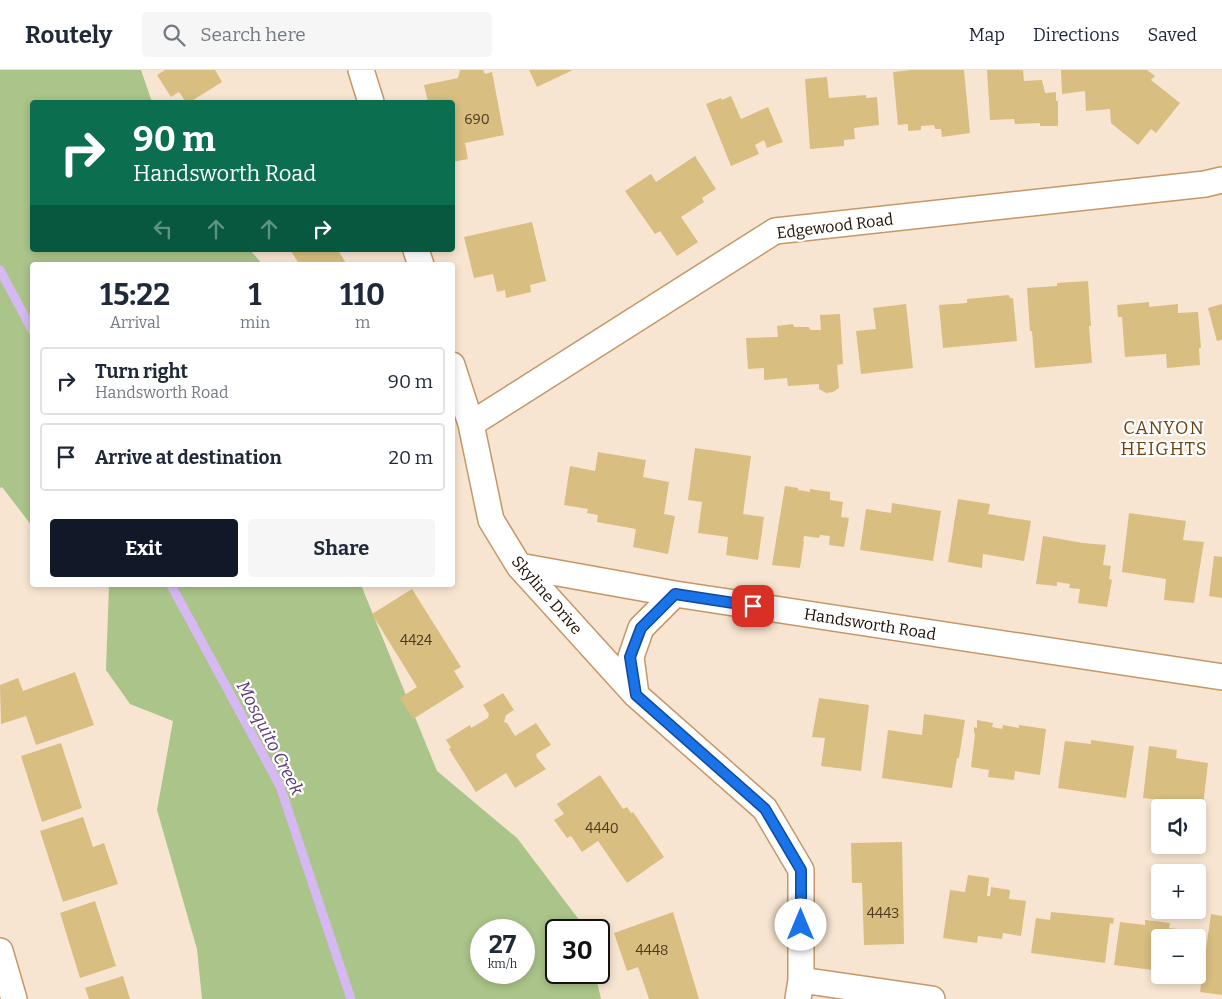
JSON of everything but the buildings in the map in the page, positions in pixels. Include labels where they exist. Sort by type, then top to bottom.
[{"type":"street","points":[[361,70],[370,100]]},
{"type":"street","name":"Edgewood Road","points":[[471,424],[775,231],[1205,184],[1222,180]]},
{"type":"street","name":"Skyline Drive","points":[[455,374],[471,424],[491,520],[519,566],[636,695],[765,809],[801,870],[800,990]]},
{"type":"street","name":"Handsworth Road","points":[[519,566],[675,594],[1222,677]]},
{"type":"street","points":[[636,695],[630,657],[641,628],[675,594]]},
{"type":"street","points":[[0,951],[14,999]]},
{"type":"street","points":[[800,990],[932,999]]},
{"type":"green space","points":[[0,70],[141,70],[151,100],[30,100],[30,252],[252,252],[260,262],[30,262],[30,523],[2,487],[0,488]]},
{"type":"green space","points":[[109,587],[362,587],[437,771],[517,838],[578,919],[545,919],[545,984],[598,984],[601,999],[202,999],[197,949],[157,810],[173,721],[130,704],[106,670]]},
{"type":"waterway","name":"Mosquito Creek","points":[[0,270],[30,326]]},
{"type":"waterway","name":"Mosquito Creek","points":[[172,587],[280,786],[351,999]]},
{"type":"district","name":"CANYON HEIGHTS","points":[[1164,438]]},
{"type":"route","points":[[753,606],[675,594],[641,628],[630,657],[636,695],[765,809],[801,870],[801,925]]}]
